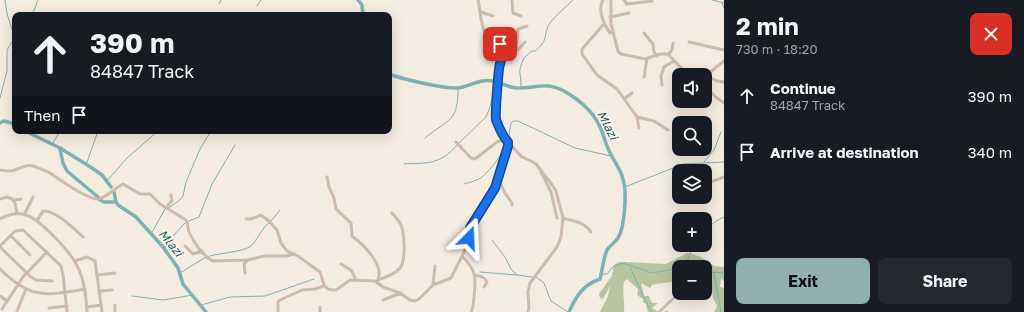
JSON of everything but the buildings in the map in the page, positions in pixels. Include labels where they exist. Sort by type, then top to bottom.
[{"type":"street","points":[[478,0],[485,33],[495,42],[516,50],[519,50],[525,42]]},
{"type":"street","points":[[512,0],[512,11],[516,15],[521,16]]},
{"type":"street","points":[[603,0],[600,7],[604,24],[610,33],[613,33]]},
{"type":"street","points":[[611,0],[610,17],[613,33],[620,54],[647,59],[668,54],[672,50],[673,43]]},
{"type":"street","points":[[624,0],[627,4],[652,1]]},
{"type":"street","points":[[481,12],[493,16]]},
{"type":"street","points":[[610,17],[629,13]]},
{"type":"street","points":[[604,24],[582,49],[581,53],[597,75],[616,88],[637,118],[639,128]]},
{"type":"street","points":[[516,50],[518,29],[527,26]]},
{"type":"street","points":[[644,33],[652,44],[654,52],[657,56]]},
{"type":"street","points":[[689,42],[724,50]]},
{"type":"street","points":[[500,44],[503,50],[496,117],[508,142],[522,157],[534,162],[556,191],[563,218],[561,237],[557,247],[530,283],[528,292],[530,304],[528,312]]},
{"type":"street","points":[[668,54],[681,68]]},
{"type":"street","points":[[644,77],[647,59]]},
{"type":"street","points":[[712,70],[724,60]]},
{"type":"street","points":[[662,85],[661,76],[664,67],[674,61]]},
{"type":"street","points":[[712,78],[724,82]]},
{"type":"street","points":[[624,99],[632,93]]},
{"type":"street","points":[[712,94],[724,103]]},
{"type":"street","points":[[637,118],[654,121],[668,130]]},
{"type":"street","points":[[456,142],[468,156],[474,159],[505,138]]},
{"type":"street","points":[[378,281],[383,287],[401,293],[410,300],[415,301],[433,285],[450,278],[467,245],[470,228],[493,191],[498,179],[508,142]]},
{"type":"street","points":[[0,170],[9,171],[26,166],[33,166],[50,173],[72,188],[96,200],[103,198],[109,192],[114,191],[123,184],[140,194],[150,194],[156,200],[186,220],[191,235],[202,251],[213,261],[248,260],[264,256],[286,256],[294,254]]},
{"type":"street","points":[[539,169],[552,194],[557,218]]},
{"type":"street","points":[[327,177],[336,209],[351,223],[352,236],[369,252],[374,259],[380,272],[378,281]]},
{"type":"street","points":[[712,182],[724,177]]},
{"type":"street","points":[[498,179],[505,193],[512,202],[512,205]]},
{"type":"street","points":[[170,210],[168,205],[172,201],[171,195]]},
{"type":"street","points":[[24,215],[34,197]]},
{"type":"street","points":[[0,199],[21,199]]},
{"type":"street","points":[[14,200],[17,214]]},
{"type":"street","points":[[37,222],[42,212],[46,210],[63,219],[83,237]]},
{"type":"street","points":[[246,219],[253,219],[260,215],[264,217],[277,230],[284,248],[320,272],[324,286],[329,290],[336,290],[348,280],[378,281],[393,274],[401,266],[404,253],[402,227],[400,222],[392,213]]},
{"type":"street","points":[[0,219],[17,214],[24,215],[37,222],[65,248],[75,261],[81,273],[85,289],[87,312]]},
{"type":"street","points":[[563,218],[587,226],[591,232]]},
{"type":"street","points":[[52,281],[36,280],[0,247],[17,230],[23,230],[47,252],[62,268],[68,312]]},
{"type":"street","points":[[10,236],[30,255]]},
{"type":"street","points":[[185,246],[193,254],[202,251]]},
{"type":"street","points":[[2,309],[27,273],[47,252]]},
{"type":"street","points":[[462,256],[470,264],[475,276],[476,284],[473,308],[471,312]]},
{"type":"street","points":[[75,261],[87,257],[93,259],[96,264],[102,312]]},
{"type":"street","points":[[245,273],[244,264],[248,260]]},
{"type":"street","points":[[341,264],[351,270],[356,280]]},
{"type":"street","points":[[433,285],[435,266]]},
{"type":"street","points":[[0,269],[26,290],[44,294],[85,289]]},
{"type":"street","points":[[98,275],[115,273]]},
{"type":"street","points":[[475,276],[479,276],[486,280],[487,282],[484,287]]},
{"type":"street","points":[[278,311],[278,302],[280,300],[302,290],[316,289],[324,286]]},
{"type":"street","points":[[17,310],[26,290]]},
{"type":"street","points":[[100,291],[112,290]]},
{"type":"street","points":[[383,300],[401,293]]},
{"type":"street","points":[[0,296],[7,301]]},
{"type":"street","points":[[659,312],[672,300]]},
{"type":"street","points":[[87,307],[101,305]]},
{"type":"street","points":[[115,305],[116,312]]},
{"type":"street","points":[[49,308],[67,306]]},
{"type":"street","points":[[320,307],[320,312]]},
{"type":"green space","points":[[687,253],[699,256],[705,260],[674,260]]},
{"type":"green space","points":[[672,261],[672,282],[652,285],[650,288],[641,283],[644,296],[649,296],[652,303],[658,303],[652,308],[657,312],[648,312],[643,299],[637,295],[638,289],[627,279],[623,286],[624,312],[600,312],[608,296],[610,286],[603,299],[600,298],[599,294],[612,276],[614,265],[619,262],[666,264]]},
{"type":"green space","points":[[712,265],[724,267],[724,281],[721,278],[720,287],[724,288],[724,312],[714,312],[717,306],[713,298]]},
{"type":"waterway","points":[[5,0],[7,14],[12,29]]},
{"type":"waterway","points":[[33,12],[38,0]]},
{"type":"waterway","points":[[219,4],[221,0]]},
{"type":"waterway","points":[[257,6],[261,0]]},
{"type":"waterway","name":"Mlazi","points":[[358,0],[362,5],[363,12]]},
{"type":"waterway","points":[[525,57],[540,47],[543,43],[550,23],[573,0]]},
{"type":"waterway","points":[[712,0],[724,3]]},
{"type":"waterway","points":[[722,3],[724,8]]},
{"type":"waterway","points":[[0,98],[7,71],[7,50],[12,42]]},
{"type":"waterway","points":[[521,88],[520,71],[524,58]]},
{"type":"waterway","name":"Mlazi","points":[[392,75],[423,83],[451,88],[457,88],[488,80],[516,88],[549,86],[563,90],[570,94],[589,110],[597,121],[609,150],[620,170],[625,192],[625,209],[620,233],[618,238],[608,248],[600,279],[589,284],[581,292],[574,301],[569,312]]},
{"type":"waterway","points":[[459,143],[486,117],[496,82]]},
{"type":"waterway","points":[[425,138],[446,123],[454,114],[458,99],[458,88]]},
{"type":"waterway","name":"Mlazi","points":[[0,123],[4,121],[12,123]]},
{"type":"waterway","points":[[506,138],[509,136],[511,123],[513,121],[518,121],[575,148],[611,156]]},
{"type":"waterway","points":[[704,162],[714,150],[721,132]]},
{"type":"waterway","name":"Mlazi","points":[[31,134],[60,148],[92,168],[102,175],[111,187]]},
{"type":"waterway","points":[[52,145],[58,134]]},
{"type":"waterway","points":[[86,165],[97,134]]},
{"type":"waterway","points":[[106,182],[127,158],[155,134]]},
{"type":"waterway","points":[[170,207],[183,196],[186,182],[200,149],[209,134]]},
{"type":"waterway","points":[[464,184],[482,177],[489,170],[503,151],[505,141]]},
{"type":"waterway","points":[[189,221],[199,217],[212,184],[235,145]]},
{"type":"waterway","points":[[404,164],[433,162],[446,155],[457,145]]},
{"type":"waterway","points":[[60,149],[63,163],[67,171],[98,197]]},
{"type":"waterway","points":[[625,187],[683,164],[724,162]]},
{"type":"waterway","name":"Mlazi","points":[[114,192],[118,205],[136,217],[163,247],[178,268],[183,284],[206,312]]},
{"type":"waterway","points":[[100,200],[104,202],[116,202]]},
{"type":"waterway","points":[[151,234],[165,209]]},
{"type":"waterway","points":[[271,221],[280,210]]},
{"type":"waterway","points":[[712,224],[724,217]]},
{"type":"waterway","points":[[164,249],[170,239],[186,222]]},
{"type":"waterway","points":[[210,256],[237,251],[251,246],[269,223]]},
{"type":"waterway","points":[[492,240],[505,257],[511,269],[517,275],[532,277]]},
{"type":"waterway","points":[[688,258],[691,252]]},
{"type":"waterway","points":[[180,273],[206,257]]},
{"type":"waterway","points":[[601,274],[607,274],[613,267],[623,263],[652,273],[672,269]]},
{"type":"waterway","points":[[630,267],[651,312]]},
{"type":"waterway","points":[[480,272],[517,275]]},
{"type":"waterway","points":[[712,272],[724,273]]},
{"type":"waterway","points":[[714,273],[721,312]]},
{"type":"waterway","points":[[536,277],[544,283],[551,301],[568,312]]},
{"type":"waterway","points":[[201,305],[230,297],[265,296],[314,279]]},
{"type":"waterway","points":[[132,296],[163,300],[193,295]]},
{"type":"route","points":[[469,238],[470,228],[495,188],[499,171],[508,146],[508,142],[496,120],[499,69],[503,52],[503,48],[500,44]]}]
